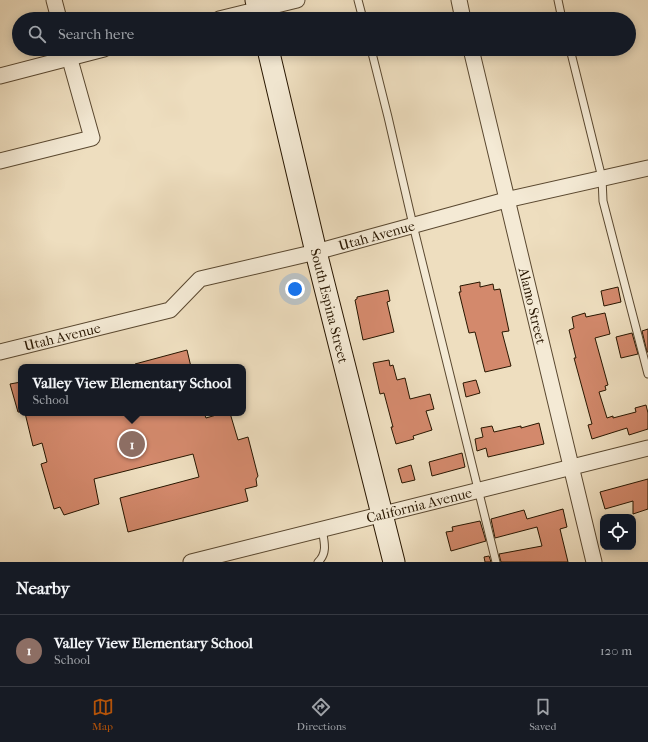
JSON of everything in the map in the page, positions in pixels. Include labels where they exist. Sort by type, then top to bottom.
[{"type":"street","points":[[54,0],[57,12]]},
{"type":"street","points":[[247,12],[297,0]]},
{"type":"street","points":[[459,0],[462,12]]},
{"type":"street","points":[[0,76],[62,56]]},
{"type":"street","points":[[0,161],[92,138],[69,56]]},
{"type":"street","name":"South Espina Street","points":[[270,56],[316,252],[394,562]]},
{"type":"street","name":"Alamo Street","points":[[472,56],[594,562]]},
{"type":"street","name":"Utah Avenue","points":[[0,352],[170,310],[200,279],[316,252],[506,200],[648,168]]},
{"type":"street","name":"California Avenue","points":[[198,561],[571,466],[648,448]]},
{"type":"lane","points":[[358,0],[361,12]]},
{"type":"lane","points":[[558,0],[561,12]]},
{"type":"lane","points":[[373,56],[496,562]]},
{"type":"lane","points":[[572,56],[602,178],[603,201],[648,374]]},
{"type":"lane","points":[[318,562],[325,552],[322,529]]},
{"type":"building","points":[[480,282],[480,287],[493,284],[494,290],[500,289],[509,331],[502,332],[511,366],[485,372],[475,332],[469,333],[459,292],[461,292],[460,286]]},
{"type":"building","points":[[618,287],[621,302],[604,306],[601,291]]},
{"type":"building","points":[[388,290],[390,301],[387,302],[394,332],[363,340],[355,300],[357,297]]},
{"type":"building","points":[[585,313],[586,317],[605,313],[610,334],[595,338],[608,385],[605,386],[606,390],[599,392],[607,418],[613,416],[613,418],[636,412],[635,408],[646,405],[648,413],[648,429],[629,435],[627,428],[592,439],[588,425],[592,424],[574,358],[576,358],[569,330],[574,328],[572,317]]},
{"type":"building","points":[[648,329],[648,352],[647,352],[642,331]]},
{"type":"building","points":[[632,333],[638,354],[621,358],[616,337]]},
{"type":"building","points":[[187,350],[190,364],[135,364]]},
{"type":"building","points":[[389,360],[390,366],[393,365],[397,380],[405,378],[410,399],[430,394],[434,409],[426,411],[432,430],[413,436],[414,439],[396,444],[384,393],[380,394],[373,363]]},
{"type":"building","points":[[476,380],[480,393],[466,397],[463,383]]},
{"type":"building","points":[[18,383],[18,412],[10,384]]},
{"type":"building","points":[[26,416],[205,416],[206,418],[213,416],[231,416],[238,440],[248,437],[258,476],[256,479],[257,486],[245,489],[248,501],[128,532],[120,498],[199,477],[193,454],[94,479],[99,504],[64,515],[60,507],[54,509],[41,464],[47,462],[42,443],[33,446]]},
{"type":"building","points":[[539,423],[544,444],[488,457],[486,448],[477,451],[475,439],[483,437],[481,428],[492,426],[494,432],[521,426],[521,428]]},
{"type":"building","points":[[462,453],[465,467],[432,476],[429,462]]},
{"type":"building","points":[[411,465],[415,480],[402,483],[398,469]]},
{"type":"building","points":[[648,479],[648,509],[633,514],[633,501],[605,509],[600,492]]},
{"type":"building","points":[[563,509],[567,527],[560,529],[568,562],[501,562],[499,554],[542,546],[537,527],[495,538],[491,519],[524,510],[527,519]]},
{"type":"building","points":[[480,521],[486,541],[451,551],[446,532],[453,531],[452,527]]},
{"type":"building","points":[[489,556],[491,562],[485,562],[484,557]]},
{"type":"place","name":"Valley View Elementary School","points":[[132,444]]}]
